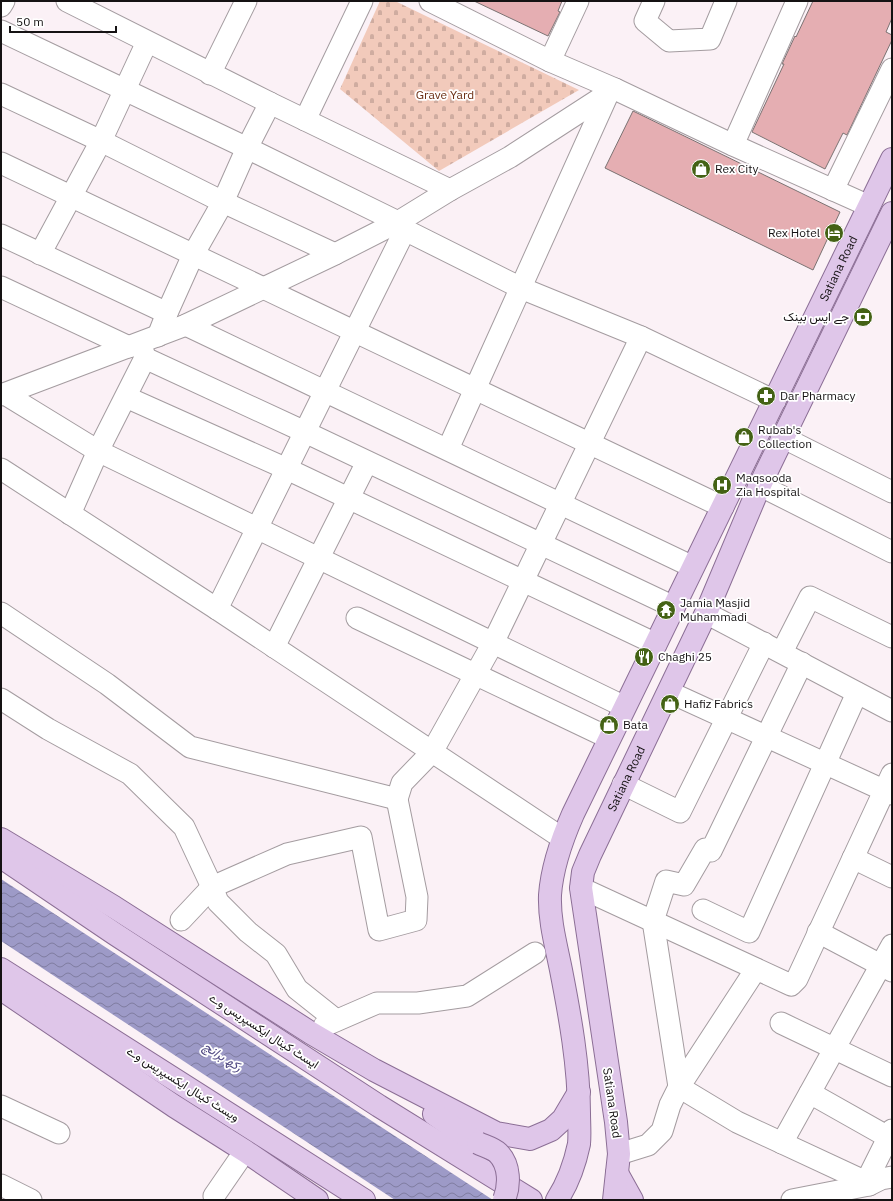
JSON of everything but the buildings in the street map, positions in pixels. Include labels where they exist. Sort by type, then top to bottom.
[{"type":"main road","name":"Satiana Road","points":[[561,1194],[574,1162],[579,1142],[579,1092],[575,1060],[551,918],[550,894],[554,869],[562,838],[609,738],[892,159]]},
{"type":"main road","name":"Satiana Road","points":[[614,1200],[618,1164],[616,1122],[581,888],[583,872],[623,784],[669,692],[706,613],[759,485],[889,226]]},
{"type":"main road","points":[[1,839],[114,907],[311,1033],[374,1070],[496,1133],[530,1139],[551,1130],[563,1119],[579,1092]]},
{"type":"main road","name":"ایسٹ کینال ایکسپریس وے","points":[[1,857],[378,1106],[531,1200]]},
{"type":"main road","points":[[559,959],[590,954]]},
{"type":"main road","name":"ویسٹ کینال ایکسپریس وے","points":[[1,969],[364,1200]]},
{"type":"main road","points":[[1,989],[174,1106],[246,1151],[317,1200]]},
{"type":"main road","points":[[374,1070],[451,1126],[478,1143],[497,1152],[506,1163],[508,1173],[504,1200]]},
{"type":"main road","points":[[618,1164],[632,1200]]},
{"type":"street","points":[[1,6],[4,1]]},
{"type":"street","points":[[67,1],[210,74],[450,190]]},
{"type":"street","points":[[210,74],[246,1]]},
{"type":"street","points":[[306,120],[362,1]]},
{"type":"street","points":[[430,1],[466,9],[550,61],[611,92],[869,206]]},
{"type":"street","points":[[550,61],[578,1]]},
{"type":"street","points":[[654,1],[645,21],[669,41],[710,39],[726,1]]},
{"type":"street","points":[[733,145],[798,1]]},
{"type":"street","points":[[1,31],[247,148],[521,288],[641,337],[775,400]]},
{"type":"street","points":[[40,254],[101,141],[147,42]]},
{"type":"street","points":[[833,190],[892,69]]},
{"type":"street","points":[[3,394],[137,350],[158,336],[186,325],[264,289],[335,254],[402,226],[450,190],[510,157],[611,92]]},
{"type":"street","points":[[448,449],[611,92]]},
{"type":"street","points":[[1,94],[101,141],[223,202],[335,254]]},
{"type":"street","points":[[158,336],[193,255],[223,202],[247,148],[270,103]]},
{"type":"street","points":[[1,163],[723,507]]},
{"type":"street","points":[[217,609],[354,332],[402,226]]},
{"type":"street","points":[[1,235],[167,313]]},
{"type":"street","points":[[1,287],[137,350],[366,462],[674,607]]},
{"type":"street","points":[[186,325],[693,567]]},
{"type":"street","points":[[181,920],[212,887],[287,854],[361,837],[379,930],[416,920],[417,897],[397,799],[402,783],[432,752],[493,643],[641,337]]},
{"type":"street","points":[[70,514],[98,451],[126,397],[137,350]]},
{"type":"street","points":[[3,394],[98,451],[625,707]]},
{"type":"street","points":[[126,397],[287,469],[656,644]]},
{"type":"street","points":[[782,437],[892,492]]},
{"type":"street","points":[[274,647],[320,558],[366,462]]},
{"type":"street","points":[[1,469],[217,609],[562,838]]},
{"type":"street","points":[[759,485],[892,552]]},
{"type":"street","points":[[782,652],[810,597],[892,637]]},
{"type":"street","points":[[1,613],[107,684],[190,747],[397,799]]},
{"type":"street","points":[[706,613],[892,711]]},
{"type":"street","points":[[357,618],[609,738]]},
{"type":"street","points":[[623,784],[680,812],[764,643]]},
{"type":"street","points":[[679,1087],[653,920],[666,882],[684,885],[705,849],[712,851],[802,663]]},
{"type":"street","points":[[581,888],[653,920],[791,986],[796,979],[889,786],[825,763],[669,692]]},
{"type":"street","points":[[703,910],[749,932],[857,693]]},
{"type":"street","points":[[1,699],[48,729],[130,774],[184,827],[218,902],[248,932],[276,954],[297,989],[336,1020]]},
{"type":"street","points":[[853,858],[892,877]]},
{"type":"street","points":[[818,932],[886,968]]},
{"type":"street","points":[[782,1143],[835,1048],[886,968],[892,945]]},
{"type":"street","points":[[311,1033],[377,1002],[418,1003],[467,996],[535,953]]},
{"type":"street","points":[[618,1164],[648,1145],[662,1131],[670,1105],[679,1087],[756,969]]},
{"type":"street","points":[[782,1023],[892,1076]]},
{"type":"street","points":[[679,1087],[737,1122],[876,1184]]},
{"type":"street","points":[[810,1093],[890,1133],[876,1184]]},
{"type":"street","points":[[1,1106],[59,1133]]},
{"type":"street","points":[[214,1196],[246,1151]]},
{"type":"street","points":[[792,1200],[876,1184]]},
{"type":"street","points":[[1,1185],[26,1199]]},
{"type":"green space","name":"Grave Yard","points":[[380,1],[395,1],[579,90],[439,171],[340,89]]},
{"type":"water","name":"رکھ برانچ","points":[[1,879],[493,1200],[395,1200],[1,941]]},
{"type":"place","name":"Rex City","points":[[701,169]]},
{"type":"place","name":"Rex Hotel","points":[[834,233]]},
{"type":"place","name":"جے ایس بینک","points":[[863,317]]},
{"type":"place","name":"Dar Pharmacy","points":[[766,396]]},
{"type":"place","name":"Rubab's Collection","points":[[744,437]]},
{"type":"place","name":"Maqsooda Zia Hospital","points":[[722,485]]},
{"type":"place","name":"Jamia Masjid Muhammadi","points":[[666,610]]},
{"type":"place","name":"Chaghi 25","points":[[644,657]]},
{"type":"place","name":"Hafiz Fabrics","points":[[670,704]]},
{"type":"place","name":"Bata","points":[[609,725]]}]
